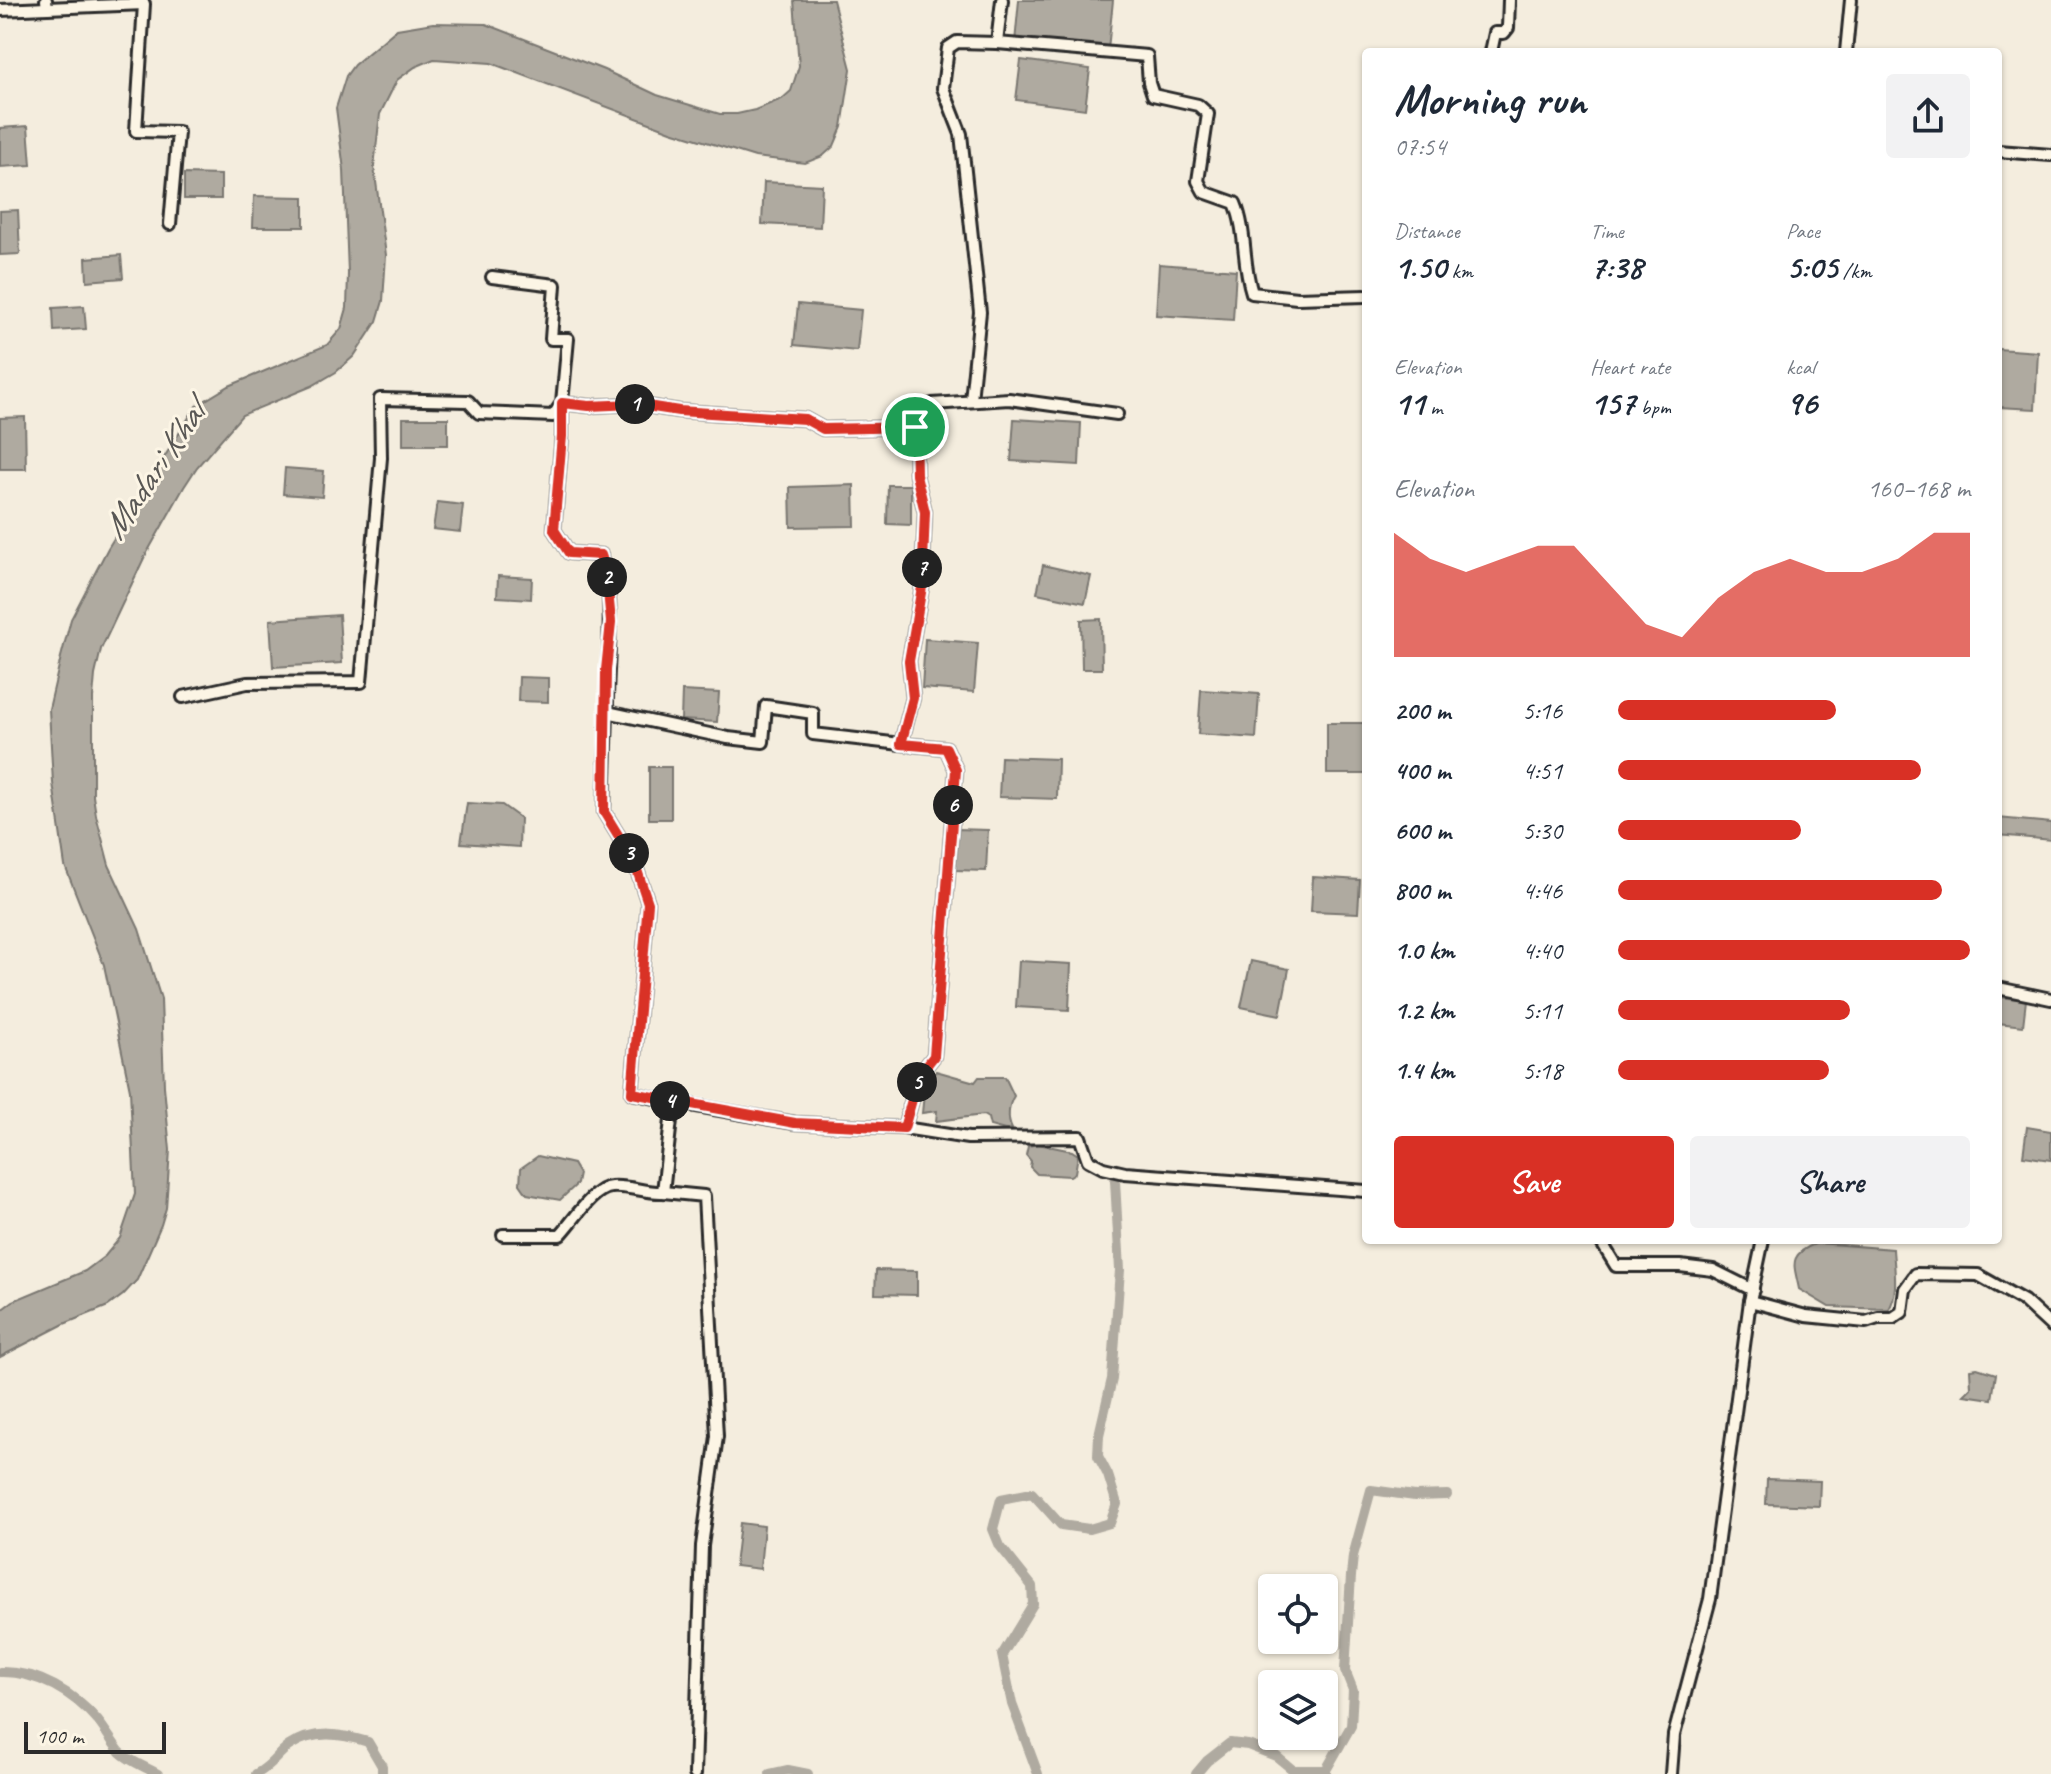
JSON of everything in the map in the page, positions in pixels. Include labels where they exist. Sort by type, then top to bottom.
[{"type":"street","points":[[997,43],[1002,0]]},
{"type":"street","points":[[1492,48],[1495,33],[1504,33],[1508,28],[1509,0]]},
{"type":"street","points":[[1846,48],[1851,0]]},
{"type":"street","points":[[0,10],[46,4],[144,2],[136,131],[178,132],[170,224]]},
{"type":"street","points":[[971,400],[980,312],[961,134],[943,88],[948,48],[957,42],[1147,56],[1153,95],[1198,105],[1208,114],[1198,181],[1204,192],[1235,203],[1242,220],[1246,275],[1252,293],[1297,298],[1362,296]]},
{"type":"street","points":[[2002,151],[2051,155]]},
{"type":"street","points":[[492,277],[555,285],[551,339],[568,339],[554,530],[569,553],[601,555],[606,570],[611,622],[606,670],[604,812],[634,861],[648,903],[632,1093],[795,1123],[904,1128],[968,1138],[1080,1137],[1088,1160],[1103,1168],[1125,1173],[1362,1191]]},
{"type":"street","points":[[183,697],[247,683],[361,682],[381,458],[380,399],[468,401],[479,413],[553,416],[562,403]]},
{"type":"street","points":[[901,744],[913,698],[909,661],[922,572],[925,512],[916,475],[915,427],[932,404],[971,400],[1009,399],[1117,414]]},
{"type":"street","points":[[562,403],[589,406],[634,404],[679,411],[805,419],[823,429],[915,427]]},
{"type":"street","points":[[607,712],[728,738],[763,742],[766,706],[813,713],[813,734],[946,748],[956,770],[934,1056],[919,1075],[904,1128]]},
{"type":"street","points":[[2002,989],[2051,999]]},
{"type":"street","points":[[663,1192],[673,1102]]},
{"type":"street","points":[[503,1235],[560,1235],[594,1193],[610,1187],[704,1196],[717,1436],[702,1546],[695,1774]]},
{"type":"street","points":[[1602,1244],[1616,1266],[1680,1266],[1713,1270],[1752,1296],[1806,1316],[1866,1322],[1893,1318],[1902,1312],[1905,1289],[1916,1274],[1978,1275],[2024,1301],[2051,1326]]},
{"type":"street","points":[[1671,1774],[1674,1735],[1710,1599],[1752,1296],[1762,1244]]},
{"type":"shaded area","points":[[794,0],[833,0],[851,69],[842,127],[834,146],[823,156],[805,163],[755,157],[671,131],[491,63],[434,59],[415,67],[397,80],[380,114],[374,167],[386,255],[383,301],[377,321],[354,356],[336,372],[312,386],[242,415],[197,467],[144,558],[101,649],[95,675],[93,796],[96,815],[109,865],[139,929],[161,999],[170,1150],[166,1208],[161,1225],[137,1280],[123,1295],[108,1306],[64,1324],[0,1357],[0,1311],[13,1301],[85,1271],[105,1256],[120,1238],[135,1194],[130,1090],[104,965],[65,866],[53,783],[49,709],[71,619],[108,548],[196,406],[229,386],[327,345],[341,329],[347,308],[348,273],[344,170],[336,108],[346,76],[354,65],[397,29],[433,23],[486,24],[604,70],[657,95],[720,114],[737,114],[782,99],[791,91],[799,66]]},
{"type":"shaded area","points":[[1019,0],[1113,0],[1108,50],[1015,42]]},
{"type":"shaded area","points":[[1021,60],[1090,69],[1085,109],[1016,100]]},
{"type":"shaded area","points":[[28,126],[31,165],[0,167],[0,128]]},
{"type":"shaded area","points":[[184,174],[221,175],[221,199],[184,199]]},
{"type":"shaded area","points":[[764,182],[822,185],[820,227],[762,224]]},
{"type":"shaded area","points":[[254,196],[304,197],[304,227],[253,227]]},
{"type":"shaded area","points":[[18,210],[20,254],[0,255],[0,211]]},
{"type":"shaded area","points":[[121,255],[123,278],[87,281],[86,258]]},
{"type":"shaded area","points":[[1159,264],[1236,270],[1233,320],[1156,315]]},
{"type":"shaded area","points":[[798,304],[861,310],[857,351],[794,345]]},
{"type":"shaded area","points":[[84,306],[86,329],[54,331],[53,308]]},
{"type":"shaded area","points":[[2002,349],[2038,352],[2035,409],[2002,407]]},
{"type":"shaded area","points":[[25,417],[26,469],[0,469],[0,418]]},
{"type":"shaded area","points":[[403,418],[448,418],[448,445],[403,445]]},
{"type":"shaded area","points":[[1014,419],[1081,423],[1079,465],[1011,461]]},
{"type":"shaded area","points":[[285,468],[324,471],[322,497],[283,494]]},
{"type":"shaded area","points":[[854,485],[855,526],[791,527],[790,487]]},
{"type":"shaded area","points":[[888,485],[911,485],[911,525],[887,524]]},
{"type":"shaded area","points":[[437,502],[463,505],[460,532],[433,529]]},
{"type":"shaded area","points":[[1043,565],[1091,576],[1085,603],[1037,593]]},
{"type":"shaded area","points":[[498,576],[532,578],[531,599],[497,597]]},
{"type":"shaded area","points":[[339,615],[342,663],[273,667],[270,620]]},
{"type":"shaded area","points":[[1101,619],[1102,669],[1082,669],[1081,620]]},
{"type":"shaded area","points":[[925,639],[978,643],[974,692],[922,688]]},
{"type":"shaded area","points":[[519,677],[548,678],[548,702],[518,701]]},
{"type":"shaded area","points":[[1201,690],[1259,694],[1256,738],[1198,734]]},
{"type":"shaded area","points":[[682,691],[719,693],[717,722],[681,720]]},
{"type":"shaded area","points":[[1327,723],[1362,723],[1362,774],[1327,774]]},
{"type":"shaded area","points":[[1001,757],[1058,759],[1057,799],[999,797]]},
{"type":"shaded area","points":[[649,767],[671,767],[671,819],[649,819]]},
{"type":"shaded area","points":[[467,803],[502,805],[520,818],[519,847],[461,843]]},
{"type":"shaded area","points":[[2002,818],[2051,823],[2051,840],[2002,835]]},
{"type":"shaded area","points":[[956,829],[988,830],[986,871],[955,870]]},
{"type":"shaded area","points":[[1313,877],[1360,880],[1358,913],[1311,911]]},
{"type":"shaded area","points":[[1019,961],[1071,964],[1069,1010],[1016,1007]]},
{"type":"shaded area","points":[[1251,961],[1289,969],[1280,1015],[1241,1007]]},
{"type":"shaded area","points":[[2002,997],[2026,1000],[2023,1026],[2002,1023]]},
{"type":"shaded area","points":[[936,1071],[975,1082],[979,1077],[1005,1077],[1014,1096],[1009,1112],[1012,1129],[990,1126],[988,1118],[983,1115],[936,1121],[937,1111],[922,1113],[925,1084],[929,1084]]},
{"type":"shaded area","points":[[2027,1127],[2051,1131],[2051,1160],[2023,1156]]},
{"type":"shaded area","points":[[1038,1144],[1078,1155],[1075,1173],[1070,1176],[1037,1174],[1030,1167],[1031,1161],[1026,1155],[1028,1146]]},
{"type":"shaded area","points":[[538,1156],[573,1164],[579,1174],[577,1184],[560,1200],[527,1194],[520,1184],[521,1168]]},
{"type":"shaded area","points":[[1830,1244],[1893,1249],[1895,1288],[1889,1309],[1829,1307],[1799,1289],[1795,1261],[1807,1247]]},
{"type":"shaded area","points":[[876,1270],[917,1271],[917,1295],[875,1294]]},
{"type":"shaded area","points":[[1970,1369],[1996,1374],[1992,1399],[1964,1395],[1971,1388]]},
{"type":"shaded area","points":[[1767,1479],[1820,1481],[1819,1506],[1766,1504]]},
{"type":"shaded area","points":[[740,1523],[764,1526],[760,1569],[735,1566]]},
{"type":"waterway","points":[[1038,1774],[1012,1704],[1002,1655],[1033,1604],[1032,1586],[1000,1546],[993,1529],[1001,1499],[1032,1493],[1061,1525],[1089,1529],[1110,1523],[1117,1504],[1098,1456],[1099,1435],[1112,1379],[1120,1270],[1115,1181]]},
{"type":"waterway","points":[[1326,1770],[1351,1726],[1353,1690],[1345,1670],[1351,1576],[1353,1556],[1371,1490],[1415,1496],[1447,1495]]},
{"type":"waterway","points":[[0,1672],[28,1675],[66,1693],[98,1721],[120,1752],[158,1774]]},
{"type":"waterway","points":[[256,1774],[285,1749],[318,1735],[368,1742],[382,1766],[382,1774]]},
{"type":"waterway","points":[[1196,1774],[1230,1743],[1248,1745],[1276,1756],[1293,1770],[1326,1770],[1326,1774]]},
{"type":"waterway","points":[[770,1774],[788,1770],[808,1774]]},
{"type":"route","points":[[562,403],[589,406],[634,404],[679,411],[805,419],[823,429],[915,427],[916,475],[925,512],[922,587],[909,661],[913,698],[901,744],[946,748],[956,770],[934,1056],[919,1075],[904,1128],[795,1123],[632,1093],[648,903],[634,861],[604,812],[606,670],[611,622],[606,570],[601,555],[569,553],[554,530],[562,403]]},
{"type":"water label","name":"Madari Khal","points":[[152,470]]}]
